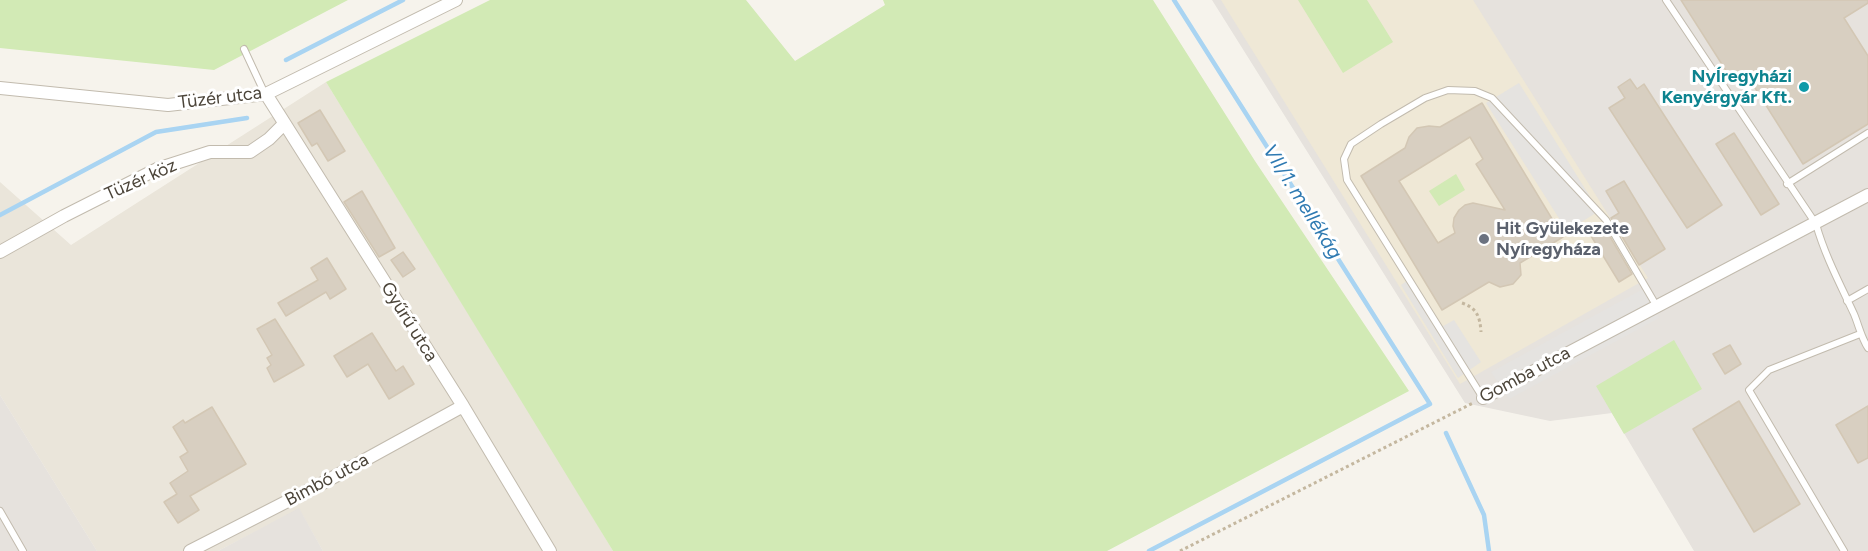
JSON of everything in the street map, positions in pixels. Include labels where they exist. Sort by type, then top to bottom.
[{"type":"street","name":"Tüzér utca","points":[[0,88],[168,105],[266,94],[456,0]]},
{"type":"street","name":"Gyűrű utca","points":[[266,94],[463,406],[550,551]]},
{"type":"street","name":"Tüzér köz","points":[[0,252],[64,216],[157,169],[210,152],[250,152],[269,139],[284,124]]},
{"type":"street","name":"Gomba utca","points":[[1483,398],[1868,195]]},
{"type":"street","name":"Bimbó utca","points":[[190,551],[321,484],[463,406]]},
{"type":"lane","points":[[1666,0],[1787,184],[1816,224],[1822,248],[1868,348]]},
{"type":"lane","points":[[244,50],[266,94]]},
{"type":"lane","points":[[1483,398],[1347,180],[1344,159],[1351,144],[1425,98],[1448,90],[1475,91],[1492,98],[1606,220],[1656,305]]},
{"type":"lane","points":[[1787,184],[1868,133]]},
{"type":"lane","points":[[1847,301],[1868,289]]},
{"type":"lane","points":[[1844,551],[1749,390],[1769,370],[1860,334]]},
{"type":"lane","points":[[0,511],[3,522],[24,551]]},
{"type":"path","points":[[1462,303],[1471,306],[1477,313],[1481,332]]},
{"type":"path","name":"Gomba utca","points":[[1180,551],[1483,398]]},
{"type":"shaded area","points":[[1212,0],[1868,0],[1868,551],[1694,551],[1612,413],[1550,421],[1465,403]]},
{"type":"shaded area","points":[[1221,0],[1473,0],[1648,278],[1460,384]]},
{"type":"shaded area","points":[[326,82],[613,551],[323,551],[299,509],[218,551],[97,551],[0,395],[0,182],[71,245]]},
{"type":"shaded area","points":[[1519,83],[1599,211],[1567,231],[1486,103]]},
{"type":"shaded area","points":[[1407,281],[1438,329],[1454,320],[1481,362],[1458,378],[1401,285]]},
{"type":"shaded area","points":[[1643,289],[1659,318],[1509,399],[1491,372]]},
{"type":"shaded area","points":[[0,395],[97,551],[0,551]]},
{"type":"shaded area","points":[[299,508],[323,551],[218,551]]},
{"type":"green space","points":[[0,0],[348,0],[214,70],[0,48]]},
{"type":"green space","points":[[490,0],[746,0],[795,61],[885,5],[883,0],[1153,0],[1255,161],[1409,391],[1107,551],[613,551],[326,82]]},
{"type":"green space","points":[[1298,0],[1367,0],[1393,42],[1343,73]]},
{"type":"green space","points":[[1456,174],[1465,190],[1439,206],[1429,191]]},
{"type":"green space","points":[[1674,340],[1702,389],[1624,434],[1596,386]]},
{"type":"building","name":"NyÍregyházi Kenyérgyár Kft.","points":[[1681,0],[1868,0],[1868,3],[1844,18],[1868,56],[1868,124],[1803,164],[1745,72],[1732,80]]},
{"type":"building","points":[[1630,79],[1637,89],[1644,84],[1722,205],[1687,228],[1609,108],[1625,98],[1618,87]]},
{"type":"building","points":[[1482,103],[1563,237],[1520,263],[1521,275],[1513,284],[1500,287],[1489,282],[1442,310],[1361,176],[1405,148],[1409,137],[1417,128],[1440,127]],"holes":[[[1470,137],[1483,159],[1476,164],[1505,210],[1473,203],[1465,205],[1454,218],[1455,233],[1438,243],[1399,181]]]},
{"type":"building","points":[[320,110],[345,151],[328,161],[317,143],[312,146],[298,123]]},
{"type":"building","points":[[1734,133],[1779,204],[1761,215],[1716,144]]},
{"type":"building","points":[[1624,181],[1665,249],[1639,265],[1611,218],[1619,213],[1606,191]]},
{"type":"building","points":[[362,191],[395,248],[379,257],[344,202]]},
{"type":"building","points":[[1602,223],[1632,274],[1619,282],[1588,231]]},
{"type":"building","points":[[403,252],[415,269],[403,277],[391,260]]},
{"type":"building","points":[[327,258],[346,289],[330,299],[326,292],[286,316],[278,303],[318,280],[311,268]]},
{"type":"building","points":[[275,319],[304,365],[274,382],[267,368],[271,365],[267,358],[272,355],[257,329]]},
{"type":"building","points":[[372,333],[396,371],[403,366],[414,384],[389,399],[368,364],[347,377],[334,356]]},
{"type":"building","points":[[1730,345],[1741,364],[1725,374],[1713,354]]},
{"type":"building","points":[[1739,401],[1800,504],[1754,532],[1693,429]]},
{"type":"building","points":[[1868,406],[1868,458],[1858,463],[1836,425]]},
{"type":"building","points":[[212,407],[246,464],[190,496],[199,510],[178,523],[164,502],[177,494],[170,483],[188,471],[180,457],[188,452],[173,427],[183,420],[185,423]]},
{"type":"waterway","points":[[286,60],[403,0]]},
{"type":"waterway","name":"VII/1. mellékág","points":[[1149,551],[1430,404],[1174,0]]},
{"type":"waterway","points":[[0,215],[156,132],[247,118]]},
{"type":"waterway","name":"VII/1. mellékág","points":[[1446,433],[1484,515],[1489,551]]},
{"type":"place","name":"NyÍregyházi Kenyérgyár Kft.","points":[[1804,87]]},
{"type":"place","name":"Hit Gyülekezete Nyíregyháza","points":[[1484,239]]}]
